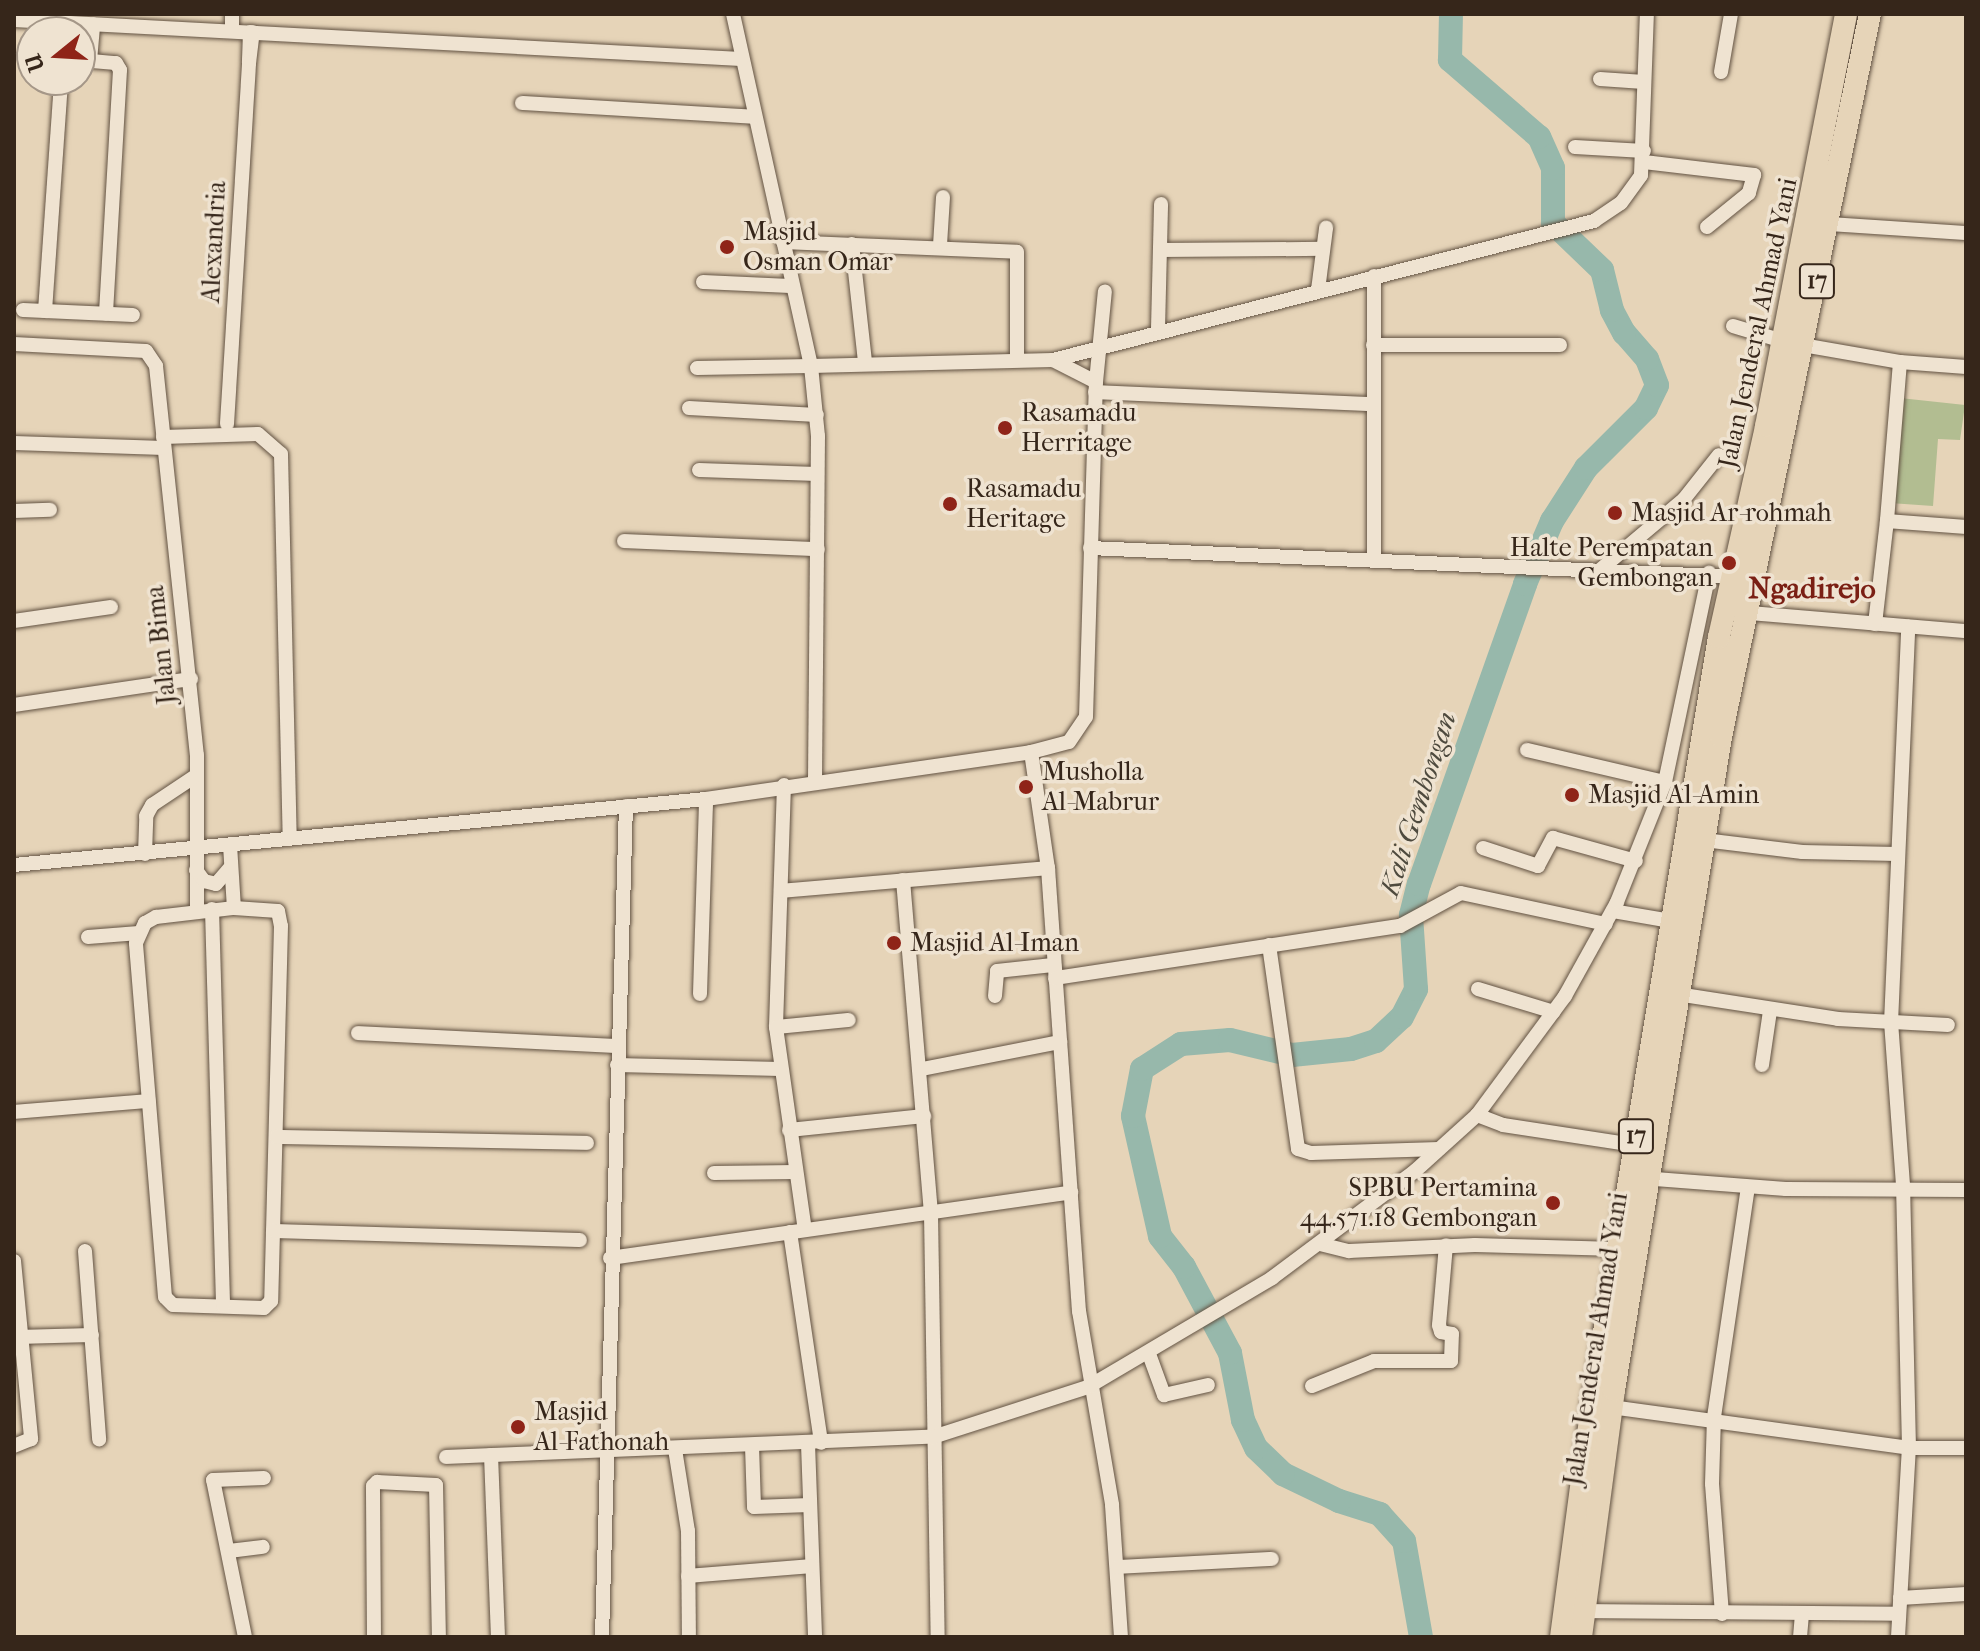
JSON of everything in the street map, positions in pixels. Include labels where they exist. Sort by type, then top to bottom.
[{"type":"highway","name":"Jalan Jenderal Ahmad Yani","points":[[1644,1147],[1677,994],[1704,840],[1736,611],[1732,576],[1793,343],[1829,224],[1859,15]]},
{"type":"highway","name":"Jalan Jenderal Ahmad Yani","points":[[1561,1637],[1574,1611],[1611,1407],[1671,921],[1736,611],[1755,579],[1793,343],[1859,15]]},
{"type":"highway","name":"Jalan Jenderal Ahmad Yani","points":[[1581,1637],[1574,1611],[1617,1249],[1640,1177]]},
{"type":"street","points":[[232,14],[232,31]]},
{"type":"street","points":[[733,14],[790,286],[811,366],[817,415],[815,781]]},
{"type":"street","points":[[697,368],[811,366],[865,361],[1053,360],[1099,344],[1571,228],[1621,203],[1644,156],[1647,14]]},
{"type":"street","points":[[1721,72],[1731,14]]},
{"type":"street","points":[[96,24],[741,59]]},
{"type":"street","name":"Alexandria","points":[[227,424],[251,32]]},
{"type":"street","points":[[96,62],[116,63],[121,76],[106,314]]},
{"type":"street","points":[[1600,79],[1644,82]]},
{"type":"street","points":[[45,311],[60,96]]},
{"type":"street","points":[[522,103],[755,117]]},
{"type":"street","points":[[1575,147],[1754,175],[1749,193],[1707,227]]},
{"type":"street","points":[[940,245],[943,197]]},
{"type":"street","points":[[1158,329],[1161,204]]},
{"type":"street","points":[[1829,224],[1966,233]]},
{"type":"street","points":[[1318,290],[1326,228]]},
{"type":"street","points":[[783,242],[940,245],[1017,252],[1017,358]]},
{"type":"street","points":[[852,244],[865,361]]},
{"type":"street","points":[[1160,250],[1323,249]]},
{"type":"street","points":[[1374,276],[1374,559]]},
{"type":"street","points":[[703,282],[790,286]]},
{"type":"street","points":[[14,856],[14,865],[706,799],[784,785],[1031,752],[1069,742],[1086,717],[1096,387],[1105,291]]},
{"type":"street","points":[[23,310],[133,315]]},
{"type":"street","points":[[1733,326],[1793,343],[1900,362],[1966,367]]},
{"type":"street","name":"Jalan Bima","points":[[14,344],[146,351],[156,366],[191,679],[195,848]]},
{"type":"street","points":[[1373,345],[1560,345]]},
{"type":"street","points":[[1053,360],[1096,387],[1372,404]]},
{"type":"street","points":[[1875,624],[1900,362]]},
{"type":"street","points":[[689,408],[817,415]]},
{"type":"street","points":[[14,443],[164,442],[258,434],[281,454],[290,838]]},
{"type":"street","points":[[1601,569],[1684,499],[1719,455]]},
{"type":"street","points":[[699,470],[817,474]]},
{"type":"street","points":[[14,511],[50,510]]},
{"type":"street","points":[[1887,521],[1966,527]]},
{"type":"street","points":[[624,541],[818,549]]},
{"type":"street","points":[[1090,548],[1709,573],[1755,579]]},
{"type":"street","points":[[446,1457],[607,1453],[933,1437],[1088,1387],[1214,1314],[1320,1244],[1477,1115],[1554,1012],[1610,918],[1636,861],[1665,782],[1709,573]]},
{"type":"street","points":[[14,621],[111,607]]},
{"type":"street","points":[[1736,611],[1966,631]]},
{"type":"street","points":[[1898,1637],[1909,1448],[1903,1191],[1891,1023],[1908,626]]},
{"type":"street","points":[[14,705],[191,679]]},
{"type":"street","points":[[1527,750],[1665,782]]},
{"type":"street","points":[[1031,752],[1048,868],[1088,1387],[1110,1490],[1121,1637]]},
{"type":"street","points":[[145,854],[146,816],[152,805],[194,777]]},
{"type":"street","points":[[784,785],[776,1027],[805,1230]]},
{"type":"street","points":[[700,994],[706,799]]},
{"type":"street","points":[[602,1637],[610,1258],[626,806]]},
{"type":"street","points":[[1483,848],[1538,866],[1553,838],[1636,861]]},
{"type":"street","points":[[1704,840],[1802,852],[1897,854]]},
{"type":"street","points":[[230,845],[234,908]]},
{"type":"street","points":[[195,848],[195,866],[204,910],[223,1306]]},
{"type":"street","points":[[195,866],[199,877],[210,884],[227,878],[231,866]]},
{"type":"street","points":[[781,891],[1048,868]]},
{"type":"street","points":[[903,880],[922,1069],[931,1213],[938,1637]]},
{"type":"street","points":[[995,996],[997,971],[1054,971],[1400,926],[1417,921],[1448,897],[1474,893],[1610,918],[1671,921]]},
{"type":"street","points":[[88,937],[139,933],[156,917],[204,910],[234,908],[278,911],[276,1137],[269,1306],[167,1303],[149,1101],[139,933]]},
{"type":"street","points":[[1269,945],[1298,1149],[1311,1153],[1439,1149]]},
{"type":"street","points":[[1478,989],[1554,1012]]},
{"type":"street","points":[[1677,994],[1770,1011],[1891,1023],[1948,1025]]},
{"type":"street","points":[[1762,1065],[1770,1011]]},
{"type":"street","points":[[776,1027],[849,1020]]},
{"type":"street","points":[[358,1033],[619,1046]]},
{"type":"street","points":[[922,1069],[1060,1042]]},
{"type":"street","points":[[617,1065],[780,1069]]},
{"type":"street","points":[[14,1112],[149,1101]]},
{"type":"street","points":[[1477,1115],[1503,1125],[1644,1147]]},
{"type":"street","points":[[789,1130],[924,1116]]},
{"type":"street","points":[[276,1137],[587,1143]]},
{"type":"street","points":[[714,1173],[796,1172]]},
{"type":"street","points":[[1640,1177],[1748,1187],[1966,1190]]},
{"type":"street","points":[[1722,1614],[1712,1484],[1714,1417],[1748,1187]]},
{"type":"street","points":[[610,1258],[1071,1192]]},
{"type":"street","points":[[273,1231],[580,1240]]},
{"type":"street","points":[[790,1232],[815,1443],[810,1505],[815,1637]]},
{"type":"street","points":[[1320,1244],[1349,1251],[1446,1245],[1617,1249]]},
{"type":"street","points":[[1312,1386],[1374,1361],[1451,1361],[1452,1334],[1441,1332],[1439,1325],[1446,1245]]},
{"type":"street","points":[[85,1251],[99,1439]]},
{"type":"street","points":[[14,1261],[31,1439],[14,1446]]},
{"type":"street","points":[[19,1337],[92,1335]]},
{"type":"street","points":[[1149,1354],[1164,1395],[1208,1385]]},
{"type":"street","points":[[1611,1407],[1714,1417],[1909,1448],[1966,1448]]},
{"type":"street","points":[[752,1446],[754,1507],[810,1505]]},
{"type":"street","points":[[675,1449],[686,1518],[689,1637]]},
{"type":"street","points":[[491,1455],[498,1637]]},
{"type":"street","points":[[245,1637],[213,1480],[264,1478]]},
{"type":"street","points":[[374,1637],[373,1486],[377,1482],[436,1485],[439,1637]]},
{"type":"street","points":[[229,1551],[263,1547]]},
{"type":"street","points":[[1117,1567],[1272,1559]]},
{"type":"street","points":[[688,1576],[812,1566]]},
{"type":"street","points":[[1900,1598],[1966,1594]]},
{"type":"street","points":[[1574,1611],[1802,1616],[1899,1614]]},
{"type":"street","points":[[1800,1637],[1802,1616]]},
{"type":"green space","points":[[1900,398],[1965,405],[1960,440],[1938,439],[1933,506],[1890,503]]},
{"type":"waterway","name":"Kali Gembongan","points":[[1421,1637],[1404,1541],[1380,1514],[1339,1501],[1283,1474],[1256,1448],[1243,1420],[1230,1353],[1184,1267],[1160,1236],[1133,1116],[1142,1069],[1181,1044],[1230,1040],[1292,1055],[1351,1049],[1376,1041],[1402,1017],[1416,989],[1411,915],[1419,884],[1525,584],[1552,521],[1586,468],[1646,408],[1657,385],[1647,359],[1624,333],[1612,310],[1602,270],[1553,223],[1553,168],[1539,137],[1450,60],[1451,14]]},
{"type":"place","name":"Masjid Osman Omar","points":[[727,247]]},
{"type":"place","name":"Rasamadu Herritage","points":[[1005,428]]},
{"type":"place","name":"Rasamadu Heritage","points":[[950,504]]},
{"type":"place","name":"Masjid Ar-rohmah","points":[[1615,513]]},
{"type":"place","name":"Halte Perempatan Gembongan","points":[[1729,563]]},
{"type":"place","name":"Musholla Al-Mabrur","points":[[1026,787]]},
{"type":"place","name":"Masjid Al-Amin","points":[[1572,795]]},
{"type":"place","name":"Masjid Al-Iman","points":[[894,943]]},
{"type":"place","name":"SPBU Pertamina 44.571.18 Gembongan","points":[[1553,1203]]},
{"type":"place","name":"Masjid Al-Fathonah","points":[[518,1427]]},
{"type":"district","name":"Ngadirejo","points":[[1812,589]]}]
